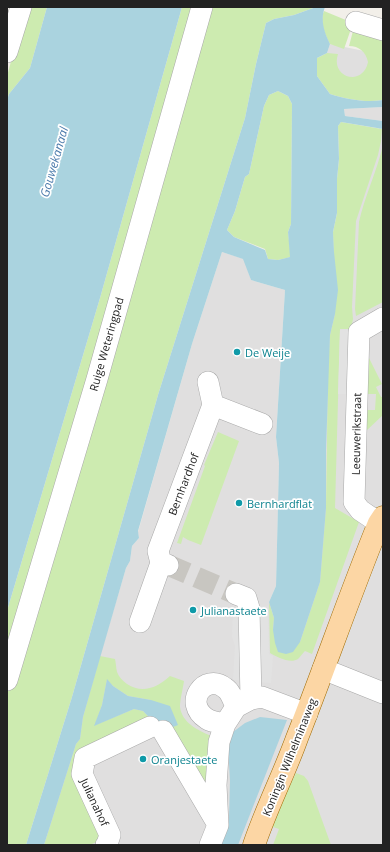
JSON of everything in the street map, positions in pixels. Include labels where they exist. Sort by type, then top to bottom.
[{"type":"main road","name":"Koningin Wilhelminaweg","points":[[254,845],[307,714],[381,520]]},
{"type":"street","points":[[7,52],[21,7]]},
{"type":"street","name":"Ruige Weteringpad","points":[[7,680],[99,372],[202,7]]},
{"type":"street","points":[[356,22],[383,30]]},
{"type":"street","name":"Leeuwerikstraat","points":[[381,520],[360,510],[354,502],[359,332],[383,318]]},
{"type":"street","points":[[208,382],[213,405],[262,424]]},
{"type":"street","name":"Bernhardhof","points":[[140,622],[164,564],[158,551],[213,405]]},
{"type":"street","points":[[236,594],[246,598],[249,608],[243,703]]},
{"type":"street","points":[[323,670],[383,693]]},
{"type":"street","points":[[225,724],[208,720],[199,712],[196,700],[199,690],[206,685],[215,684],[225,687],[231,696],[243,703]]},
{"type":"street","points":[[210,845],[218,826],[216,785],[220,742],[225,724],[243,703],[262,697],[307,714]]},
{"type":"street","name":"Julianahof","points":[[106,845],[110,835],[82,774],[85,758],[156,729],[218,826]]},
{"type":"shaded area","points":[[330,44],[369,52],[368,57],[383,60],[383,100],[340,97],[327,53]]},
{"type":"shaded area","points":[[383,107],[383,121],[345,116],[344,109]]},
{"type":"shaded area","points":[[379,128],[383,129],[383,845],[44,845],[126,568],[130,561],[132,546],[139,538],[138,532],[192,344],[222,252],[244,259],[251,280],[285,290],[276,437],[279,463],[276,586],[269,602],[274,618],[338,290]]},
{"type":"shaded area","points":[[351,329],[356,394],[338,394],[340,330]]},
{"type":"shaded area","points":[[268,606],[269,654],[273,656],[271,683],[233,680],[235,645],[232,637],[233,610]]},
{"type":"green space","points":[[26,7],[47,7],[30,68],[9,94],[7,100],[7,76]]},
{"type":"green space","points":[[182,7],[316,7],[294,15],[274,19],[266,23],[245,118],[158,395],[72,697],[26,845],[7,845],[7,611],[100,298]]},
{"type":"green space","points":[[324,11],[353,23],[344,49],[330,44],[322,24]]},
{"type":"green space","points":[[353,31],[383,36],[383,100],[356,100],[330,94],[317,76],[317,58],[327,53],[338,54],[337,62],[339,69],[343,74],[354,77],[360,75],[365,70],[368,62],[366,55],[359,48],[349,46]]},
{"type":"green space","points":[[278,91],[288,96],[292,104],[291,224],[288,232],[291,257],[278,260],[268,259],[265,249],[234,237],[227,230],[235,211],[245,177],[249,174],[264,106],[269,95]]},
{"type":"green space","points":[[341,122],[382,129],[378,155],[356,221],[352,307],[353,319],[351,329],[340,329],[335,508],[359,522],[312,654],[305,651],[298,659],[291,661],[270,653],[269,602],[274,618],[273,630],[300,642],[320,582],[326,508],[328,369],[330,335],[335,314],[333,232],[337,213],[337,179],[339,159],[338,126]]},
{"type":"green space","points":[[383,145],[383,302],[356,316],[355,309],[359,222]]},
{"type":"green space","points":[[369,358],[382,384],[376,387],[381,397],[383,397],[383,415],[365,432],[366,410],[375,410],[376,394],[366,394],[367,359]]},
{"type":"green space","points":[[218,432],[239,441],[201,545],[183,537],[181,544],[177,543],[205,466],[204,465]]},
{"type":"green space","points":[[100,656],[115,659],[117,672],[121,678],[125,683],[138,689],[149,688],[160,684],[170,676],[184,681],[180,704],[181,713],[187,722],[211,736],[207,786],[172,731],[83,751],[101,833],[97,842],[89,845],[44,845],[76,744],[80,739],[83,717]],"holes":[[[107,680],[128,696],[151,700],[149,717],[143,711],[134,709],[95,725],[102,705]]]},
{"type":"green space","points":[[296,773],[304,776],[308,781],[331,845],[273,845],[279,829],[270,826]]},
{"type":"water","name":"Gouwekanaal","points":[[47,7],[182,7],[100,298],[7,611],[7,100],[9,94],[30,68]]},
{"type":"water","points":[[316,7],[325,7],[323,26],[330,44],[327,53],[317,58],[317,76],[330,94],[356,100],[383,100],[383,107],[344,109],[345,116],[383,121],[383,129],[341,122],[338,126],[339,159],[337,179],[337,213],[333,232],[338,290],[335,314],[330,335],[326,450],[326,508],[320,582],[300,642],[293,652],[286,654],[278,652],[273,630],[274,618],[269,602],[276,586],[279,463],[276,437],[285,290],[251,280],[243,259],[222,252],[192,344],[138,531],[139,538],[132,546],[130,561],[126,568],[83,717],[80,739],[76,744],[44,845],[26,845],[72,697],[158,395],[245,118],[266,23],[274,19],[294,15]],"holes":[[[278,91],[288,96],[292,104],[291,224],[288,232],[290,257],[278,260],[268,259],[265,250],[234,237],[227,230],[235,211],[245,177],[249,174],[264,106],[269,95]]]},
{"type":"water","points":[[107,679],[113,686],[128,696],[151,700],[170,706],[178,725],[173,727],[149,717],[143,711],[134,709],[94,726],[102,705]]},
{"type":"water","points":[[260,717],[287,720],[238,845],[220,845],[229,819],[230,781],[228,744],[233,732],[245,723]]},
{"type":"tunnel","points":[[168,565],[236,594]]},
{"type":"place","name":"De Weije","points":[[237,352]]},
{"type":"place","name":"Bernhardflat","points":[[239,503]]},
{"type":"place","name":"Julianastaete","points":[[193,610]]},
{"type":"place","name":"Oranjestaete","points":[[143,759]]}]
